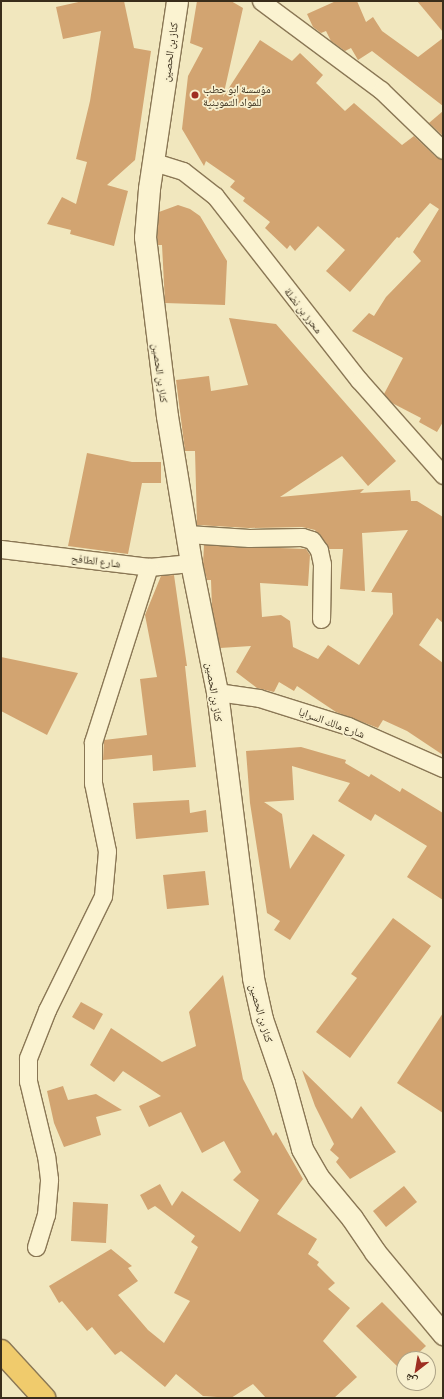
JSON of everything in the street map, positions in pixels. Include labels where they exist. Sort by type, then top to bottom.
[{"type":"highway","points":[[1,1351],[44,1398]]},
{"type":"street","name":"كناز بن الحصين","points":[[177,1],[146,218],[147,267],[167,416],[191,563],[217,692],[253,978],[262,1019],[284,1083],[302,1149],[318,1177],[352,1218],[375,1252],[443,1334]]},
{"type":"street","points":[[261,1],[381,90],[443,150]]},
{"type":"street","name":"محرز بن نضلة","points":[[154,162],[183,171],[216,196],[359,380],[443,476]]},
{"type":"street","points":[[187,534],[249,538],[302,537],[312,540],[319,550],[322,564],[321,619]]},
{"type":"street","name":"شارع الطافح","points":[[1,549],[149,568],[191,563]]},
{"type":"street","points":[[36,1247],[46,1215],[49,1179],[46,1156],[28,1081],[28,1058],[47,1010],[103,896],[107,851],[93,783],[93,742],[149,568]]},
{"type":"street","name":"شارع مالك السرايا","points":[[217,692],[259,698],[348,726],[443,768]]},
{"type":"building","points":[[83,1],[124,1],[134,48],[151,51],[135,160],[107,185],[128,191],[114,246],[70,234],[71,230],[47,224],[62,197],[76,204],[87,162],[76,159],[90,101],[101,31],[63,39],[56,7]]},
{"type":"building","points":[[197,1],[231,1],[243,8],[223,97],[260,40],[292,61],[300,53],[323,75],[316,83],[345,111],[354,103],[402,145],[414,136],[436,157],[443,160],[443,422],[437,432],[419,422],[421,418],[392,403],[384,394],[403,358],[352,331],[369,313],[374,316],[386,297],[421,261],[413,252],[439,209],[430,203],[399,238],[397,237],[350,292],[326,271],[345,250],[318,226],[295,251],[290,245],[287,249],[265,228],[270,222],[243,201],[245,198],[230,187],[235,181],[206,161],[204,166],[182,129],[188,76],[203,48],[190,43]]},
{"type":"building","points":[[336,1],[357,1],[366,22],[373,17],[382,31],[418,57],[443,38],[443,106],[372,51],[358,60],[351,48],[345,51],[331,41],[326,31],[321,33],[313,27],[307,14]]},
{"type":"building","points":[[417,1],[443,1],[443,32]]},
{"type":"building","points":[[443,111],[443,136],[429,123]]},
{"type":"building","points":[[178,205],[190,209],[200,216],[227,261],[225,305],[165,303],[162,245],[158,245],[157,237],[159,212]]},
{"type":"building","points":[[229,318],[276,324],[396,461],[368,486],[342,456],[280,497],[364,489],[360,493],[410,490],[411,501],[417,501],[443,517],[443,623],[437,618],[419,645],[443,663],[443,755],[407,731],[383,720],[378,728],[336,712],[297,686],[294,691],[279,682],[274,692],[257,688],[236,672],[251,646],[220,648],[212,609],[211,580],[207,580],[203,564],[204,545],[306,549],[310,555],[308,586],[260,583],[262,617],[281,615],[290,621],[293,647],[318,659],[328,645],[359,665],[393,614],[392,593],[371,592],[408,530],[362,533],[365,591],[340,589],[343,549],[329,549],[315,530],[302,527],[249,528],[197,525],[195,451],[185,451],[176,380],[209,376],[211,391],[248,385]]},
{"type":"building","points":[[87,453],[132,462],[161,462],[161,483],[142,483],[128,554],[68,546]]},
{"type":"building","points":[[174,575],[187,666],[185,666],[196,767],[153,771],[152,755],[103,760],[104,740],[147,735],[140,679],[157,677],[145,615],[161,576]]},
{"type":"building","points":[[1,657],[78,673],[47,735],[1,711]]},
{"type":"building","points":[[301,747],[346,760],[345,763],[369,777],[371,774],[400,792],[402,788],[443,813],[443,900],[407,877],[427,846],[375,814],[371,821],[338,801],[350,783],[292,766],[294,800],[264,802],[282,814],[290,869],[313,834],[345,855],[290,940],[274,930],[280,921],[267,913],[250,803],[246,751]]},
{"type":"building","points":[[189,800],[190,813],[206,810],[208,832],[136,839],[133,803]]},
{"type":"building","points":[[205,871],[209,905],[167,909],[163,875]]},
{"type":"building","points":[[393,918],[431,946],[350,1058],[316,1032],[357,978],[351,974]]},
{"type":"building","points":[[223,975],[243,1079],[273,1136],[276,1132],[303,1179],[277,1214],[317,1239],[308,1254],[319,1262],[317,1265],[335,1283],[328,1289],[350,1308],[323,1341],[357,1377],[334,1398],[266,1398],[253,1384],[231,1398],[203,1396],[176,1374],[165,1387],[121,1351],[115,1355],[92,1327],[87,1331],[62,1301],[59,1303],[49,1286],[111,1249],[132,1266],[128,1268],[138,1281],[118,1295],[148,1330],[164,1343],[190,1301],[174,1293],[198,1247],[191,1242],[195,1236],[155,1206],[148,1210],[140,1195],[160,1184],[172,1206],[182,1191],[240,1232],[259,1200],[233,1180],[241,1172],[224,1141],[202,1153],[181,1112],[149,1127],[139,1106],[161,1096],[123,1071],[114,1082],[90,1065],[111,1028],[162,1062],[196,1046],[189,1012]]},
{"type":"building","points":[[81,1002],[103,1014],[94,1030],[72,1017]]},
{"type":"building","points":[[443,1013],[443,1113],[397,1083]]},
{"type":"building","points":[[302,1070],[352,1119],[361,1106],[396,1152],[350,1179],[336,1162],[339,1158],[330,1150],[334,1144],[315,1106]]},
{"type":"building","points":[[63,1086],[68,1100],[96,1094],[122,1110],[96,1117],[101,1135],[64,1147],[54,1123],[47,1091]]},
{"type":"building","points":[[404,1186],[417,1202],[386,1227],[373,1211]]},
{"type":"building","points":[[73,1202],[108,1204],[106,1243],[71,1241]]},
{"type":"building","points":[[382,1302],[426,1346],[421,1351],[396,1351],[396,1365],[356,1326]]},
{"type":"place","name":"مؤسسة ابو حطب للمواد التموينية","points":[[195,95]]}]
